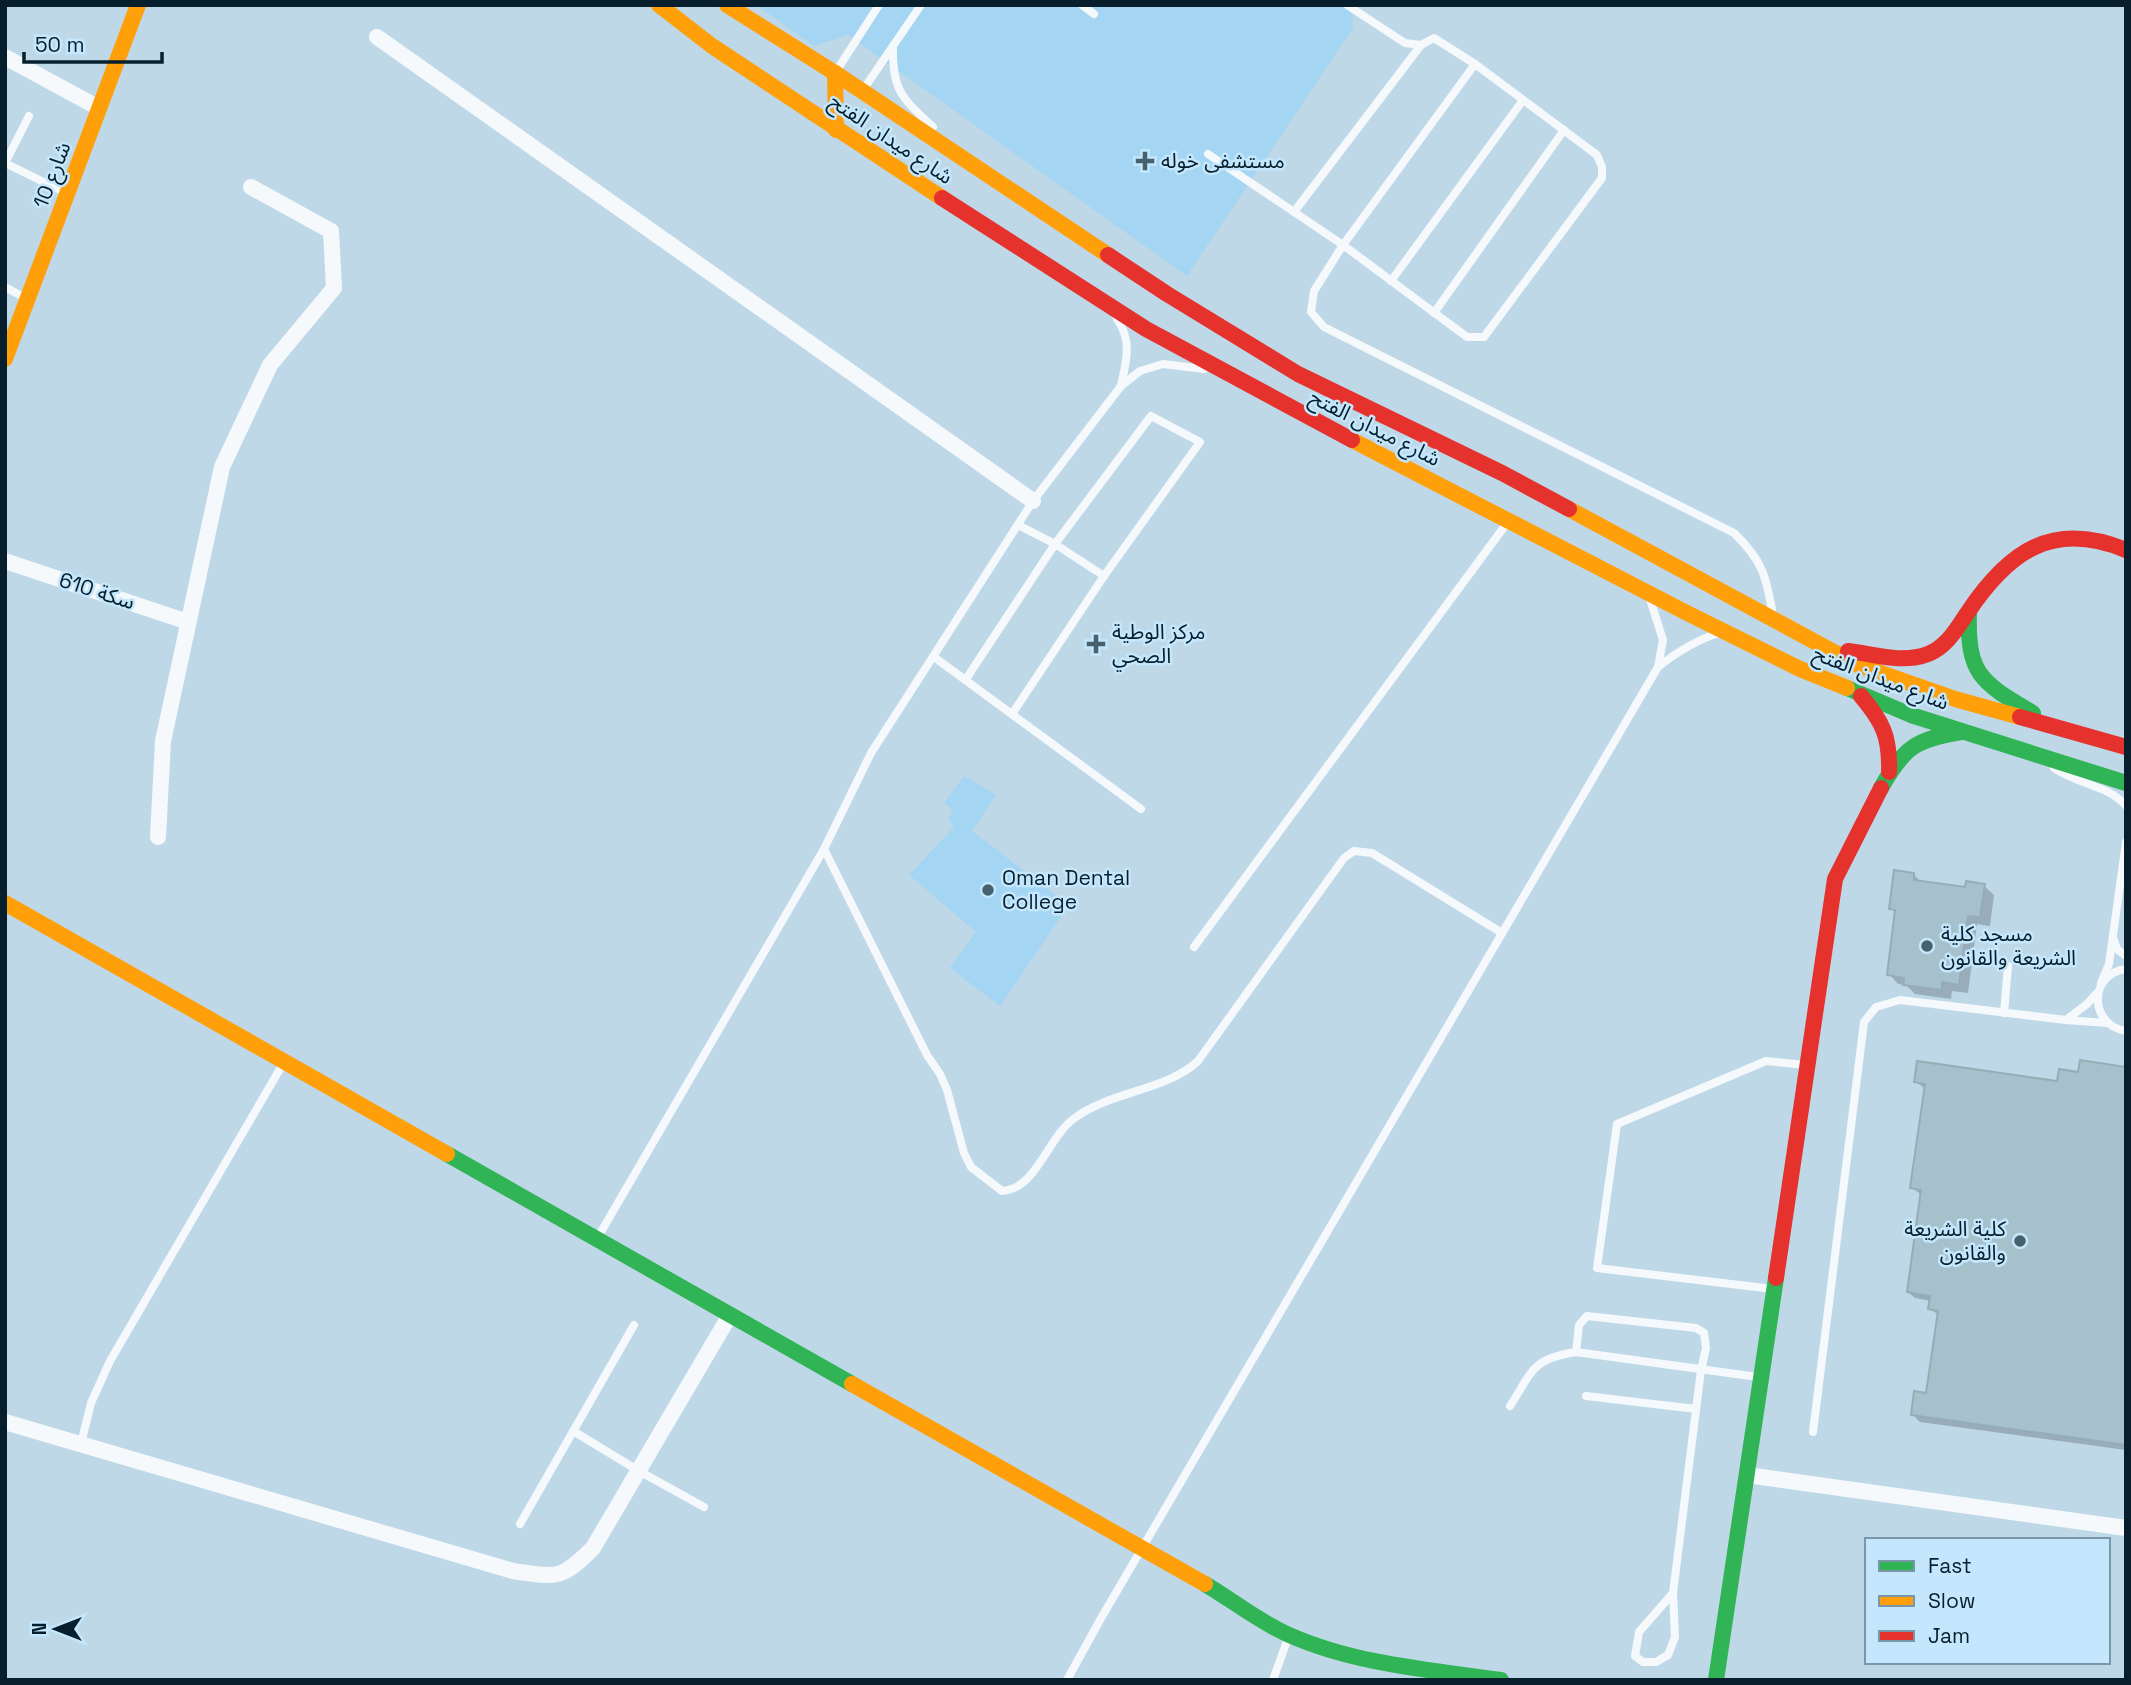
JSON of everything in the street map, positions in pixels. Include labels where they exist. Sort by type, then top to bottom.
[{"type":"street","name":"شارع 10","points":[[5,359],[138,5]]},
{"type":"street","name":"شارع ميدان الفتح","points":[[659,5],[712,46],[816,100],[836,130],[1146,329],[1225,372],[1800,669],[1911,715],[2126,783]]},
{"type":"street","name":"شارع ميدان الفتح","points":[[727,5],[835,73],[850,103],[964,160],[1167,294],[1298,373],[1502,473],[1858,665],[1955,699],[2126,747]]},
{"type":"street","points":[[377,37],[1033,501]]},
{"type":"street","points":[[5,57],[99,108]]},
{"type":"street","points":[[816,100],[835,73],[850,103]]},
{"type":"street","points":[[816,100],[850,103]]},
{"type":"street","points":[[836,130],[850,103]]},
{"type":"street","points":[[158,837],[163,741],[222,467],[270,365],[334,288],[331,231],[251,187]]},
{"type":"street","points":[[1829,649],[1913,658],[1932,652],[1954,633],[1995,574],[2020,552],[2052,540],[2096,539],[2126,550]]},
{"type":"street","name":"سكة 610","points":[[5,561],[188,622]]},
{"type":"street","points":[[1969,610],[1970,656],[1976,673],[1990,687],[2056,726]]},
{"type":"street","points":[[1858,693],[1889,735],[1889,772]]},
{"type":"street","points":[[1716,1680],[1835,878],[1889,772],[1901,756],[1924,740],[1963,731]]},
{"type":"street","points":[[5,903],[1289,1635],[1340,1652],[1420,1669],[1501,1680]]},
{"type":"street","points":[[5,1422],[513,1570],[550,1576],[571,1570],[593,1548],[730,1315]]},
{"type":"street","points":[[1747,1475],[2126,1528]]},
{"type":"lane","points":[[835,73],[879,5]]},
{"type":"lane","points":[[850,103],[921,5]]},
{"type":"lane","points":[[1082,5],[1094,14]]},
{"type":"lane","points":[[1347,5],[1405,43],[1421,45]]},
{"type":"lane","points":[[1208,154],[1342,245],[1467,337],[1484,337],[1602,178],[1602,167],[1597,155],[1475,64],[1434,38],[1421,45],[1294,212]]},
{"type":"lane","points":[[893,46],[893,72],[899,91],[910,106],[964,160]]},
{"type":"lane","points":[[1475,64],[1342,245],[1314,292],[1311,312],[1324,327],[1734,533],[1752,550],[1765,575],[1774,620]]},
{"type":"lane","points":[[1391,281],[1523,100]]},
{"type":"lane","points":[[29,116],[5,163],[67,194]]},
{"type":"lane","points":[[1434,313],[1564,130]]},
{"type":"lane","points":[[5,287],[27,299]]},
{"type":"lane","points":[[1105,303],[1120,323],[1128,340],[1121,386]]},
{"type":"lane","points":[[596,1239],[824,849],[871,753],[1033,501],[1121,386],[1140,371],[1163,365],[1225,372]]},
{"type":"lane","points":[[966,678],[1055,544],[1151,416],[1200,442],[1104,576],[1012,714]]},
{"type":"lane","points":[[1194,947],[1508,520]]},
{"type":"lane","points":[[1018,525],[1055,544],[1104,576]]},
{"type":"lane","points":[[1067,1680],[1658,667],[1663,640],[1647,592]]},
{"type":"lane","points":[[1658,667],[1677,652],[1703,638],[1725,632]]},
{"type":"lane","points":[[934,657],[966,678],[1141,810]]},
{"type":"lane","points":[[2037,756],[2066,777],[2117,796],[2126,806]]},
{"type":"lane","points":[[2126,842],[2109,964],[2098,993],[2100,1014],[2114,1028],[2126,1031]]},
{"type":"lane","points":[[824,849],[940,1074],[964,1153],[971,1167],[1002,1191],[1015,1190],[1068,1123],[1083,1112],[1105,1101],[1187,1071],[1198,1061],[1344,858],[1354,850],[1372,853],[1502,933]]},
{"type":"lane","points":[[2113,937],[2118,949],[2126,956]]},
{"type":"lane","points":[[2004,1013],[2008,966]]},
{"type":"lane","points":[[2101,983],[2109,975],[2126,969]]},
{"type":"lane","points":[[2066,1020],[2098,993]]},
{"type":"lane","points":[[1814,1432],[1864,1022],[1876,1007],[1900,1000],[2107,1023]]},
{"type":"lane","points":[[1774,1290],[1597,1268],[1617,1124],[1766,1061],[1808,1066]]},
{"type":"lane","points":[[81,1444],[91,1403],[110,1362],[284,1062]]},
{"type":"lane","points":[[1576,1352],[1579,1325],[1587,1316],[1696,1328],[1704,1333],[1706,1348],[1673,1593],[1675,1637],[1668,1655],[1656,1662],[1643,1662],[1635,1656],[1639,1632],[1673,1593]]},
{"type":"lane","points":[[520,1524],[634,1325]]},
{"type":"lane","points":[[1510,1406],[1538,1363],[1552,1356],[1576,1352],[1761,1378]]},
{"type":"lane","points":[[1586,1396],[1696,1409]]},
{"type":"lane","points":[[573,1431],[704,1507]]},
{"type":"lane","points":[[1273,1680],[1289,1635]]},
{"type":"shaded area","name":"مستشفى خوله","points":[[756,5],[1352,5],[1353,28],[1187,276],[848,35],[814,46]]},
{"type":"shaded area","name":"Oman Dental College","points":[[964,776],[996,795],[972,831],[1069,905],[1000,1006],[950,968],[976,932],[909,875],[954,827],[949,819],[953,810],[944,803]]},
{"type":"building","name":"مسجد كلية الشريعة والقانون","points":[[1894,870],[1914,873],[1914,880],[1965,887],[1966,881],[1985,884],[1980,917],[1968,916],[1959,985],[1942,982],[1942,990],[1903,985],[1904,978],[1887,975],[1895,910],[1889,909]]},
{"type":"building","name":"كلية الشريعة والقانون","points":[[2080,1060],[2126,1067],[2126,1445],[1911,1415],[1914,1391],[1926,1393],[1938,1311],[1928,1309],[1930,1296],[1907,1292],[1921,1190],[1910,1188],[1925,1084],[1914,1082],[1917,1061],[2057,1081],[2059,1069],[2078,1072]]},
{"type":"traffic: fast","points":[[1969,612],[1971,650],[1981,674],[1989,684],[2033,713]]},
{"type":"traffic: fast","points":[[1847,688],[1911,715],[2126,783]]},
{"type":"traffic: fast","points":[[1881,788],[1897,763],[1913,747],[1933,738],[1962,732]]},
{"type":"traffic: fast","points":[[447,1154],[852,1384]]},
{"type":"traffic: fast","points":[[1716,1680],[1776,1278]]},
{"type":"traffic: fast","points":[[1205,1584],[1266,1623],[1312,1644],[1365,1659],[1501,1680]]},
{"type":"traffic: slow","points":[[5,359],[138,5]]},
{"type":"traffic: slow","points":[[659,5],[712,46],[942,198]]},
{"type":"traffic: slow","points":[[727,5],[835,73],[1108,255]]},
{"type":"traffic: slow","points":[[835,73],[836,130]]},
{"type":"traffic: slow","points":[[1352,440],[1687,613],[1800,669],[1847,688]]},
{"type":"traffic: slow","points":[[1569,509],[1858,665],[1955,699],[2020,717]]},
{"type":"traffic: slow","points":[[5,903],[447,1154]]},
{"type":"traffic: slow","points":[[852,1384],[1205,1584]]},
{"type":"traffic: jam","points":[[942,198],[1146,329],[1352,440]]},
{"type":"traffic: jam","points":[[1108,255],[1298,374],[1502,473],[1569,509]]},
{"type":"traffic: jam","points":[[1848,651],[1898,658],[1918,657],[1935,651],[1951,636],[2000,572],[2035,547],[2055,540],[2076,538],[2126,550]]},
{"type":"traffic: jam","points":[[1861,696],[1884,731],[1889,772]]},
{"type":"traffic: jam","points":[[2020,717],[2126,747]]},
{"type":"traffic: jam","points":[[1776,1278],[1835,879],[1881,788]]},
{"type":"place","name":"مستشفى خوله","points":[[1145,161]]},
{"type":"place","name":"مركز الوطية الصحي","points":[[1096,644]]},
{"type":"place","name":"Oman Dental College","points":[[988,890]]},
{"type":"place","name":"مسجد كلية الشريعة والقانون","points":[[1927,946]]},
{"type":"place","name":"كلية الشريعة والقانون","points":[[2020,1241]]}]
